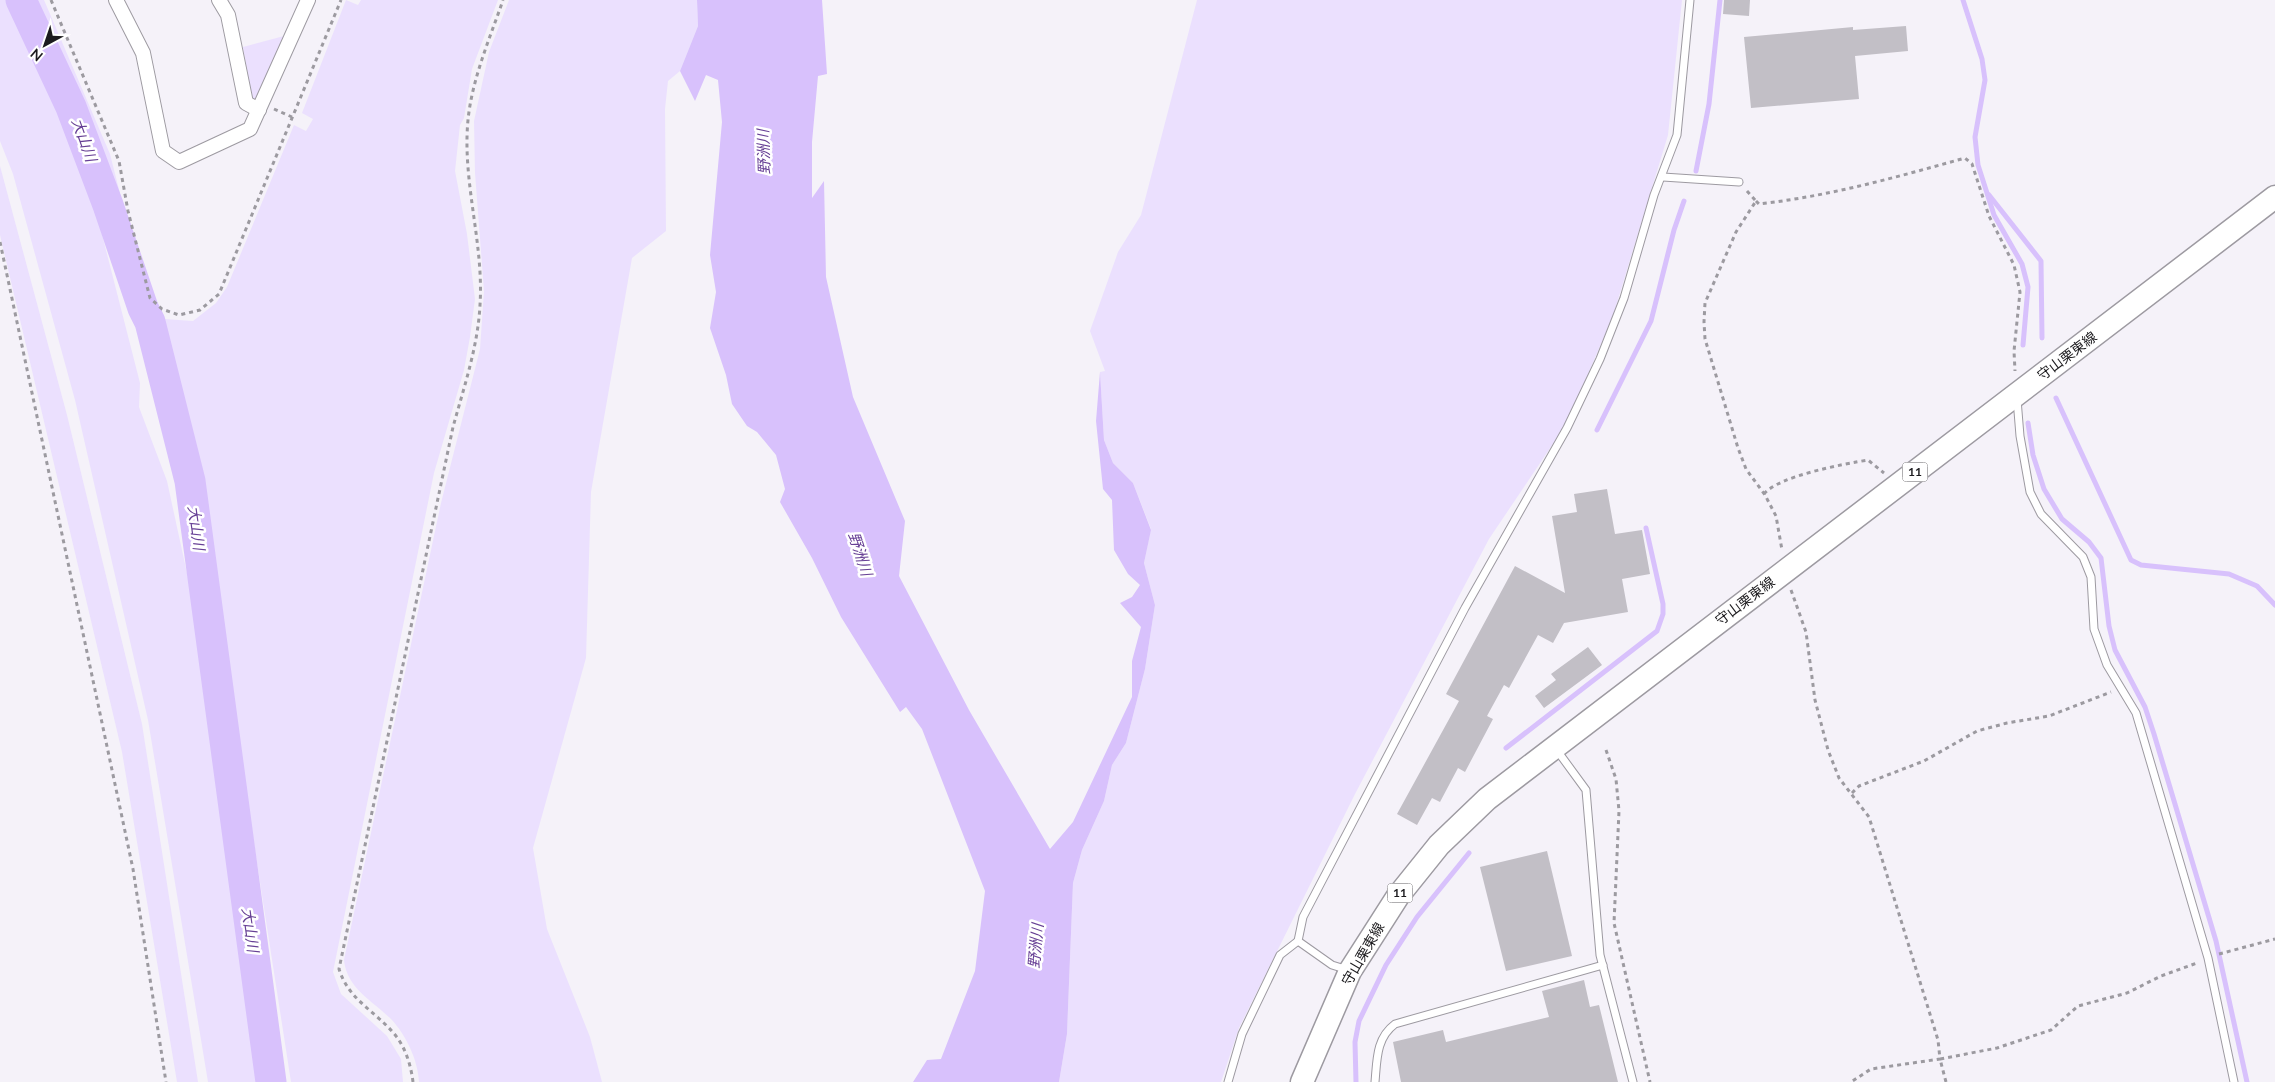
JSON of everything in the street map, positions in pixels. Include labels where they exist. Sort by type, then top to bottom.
[{"type":"main road","name":"守山栗東線","points":[[1302,1082],[1350,971],[1398,896],[1439,845],[1487,799],[2275,197]]},
{"type":"street","points":[[116,0],[143,53],[163,151],[179,162],[250,129],[308,0]]},
{"type":"street","points":[[219,0],[228,15],[246,103],[259,110]]},
{"type":"lane","points":[[1228,1082],[1242,1034],[1280,955],[1298,941],[1303,917],[1356,814],[1465,608],[1571,420],[1600,360],[1624,298],[1654,196],[1677,135],[1690,0]]},
{"type":"lane","points":[[1662,177],[1739,182]]},
{"type":"lane","points":[[2017,394],[2020,436],[2030,492],[2041,514],[2083,557],[2091,577],[2094,629],[2107,665],[2136,713],[2208,958],[2234,1082]]},
{"type":"lane","points":[[1554,747],[1586,790],[1603,964],[1633,1082]]},
{"type":"lane","points":[[1298,941],[1332,965],[1350,971]]},
{"type":"lane","points":[[1375,1082],[1377,1055],[1384,1032],[1395,1024],[1603,964]]},
{"type":"path","points":[[51,0],[118,161],[128,211],[150,298],[162,309],[178,315],[200,310],[219,294],[341,0]]},
{"type":"path","points":[[413,1082],[408,1058],[397,1037],[349,992],[339,969],[453,427],[472,360],[480,305],[479,262],[467,172],[468,119],[481,63],[503,0]]},
{"type":"path","points":[[1739,182],[1759,204],[1816,196],[1871,185],[1966,158],[1972,164],[1989,216],[2014,265],[2020,292],[2014,350],[2017,394]]},
{"type":"path","points":[[1756,201],[1736,232],[1705,303],[1705,339],[1746,469],[1764,494],[1776,516],[1784,571],[1806,632],[1815,700],[1828,750],[1839,778],[1869,817],[1938,1040],[1940,1059],[1946,1082]]},
{"type":"path","points":[[0,242],[134,869],[166,1082]]},
{"type":"path","points":[[1764,494],[1770,486],[1817,470],[1868,460],[1880,469],[1896,486]]},
{"type":"path","points":[[1852,793],[1859,786],[1924,761],[1977,732],[2007,723],[2049,716],[2121,688]]},
{"type":"path","points":[[1606,750],[1616,779],[1619,811],[1614,922],[1650,1082]]},
{"type":"path","points":[[2224,952],[2275,940]]},
{"type":"path","points":[[1851,1082],[1871,1069],[1997,1048],[2051,1030],[2078,1006],[2127,993],[2160,976],[2208,958]]},
{"type":"shaded area","points":[[0,0],[18,0],[62,102],[95,207],[140,383],[139,407],[167,481],[236,799],[284,1082],[208,1082],[148,720],[75,400],[13,174],[0,141]]},
{"type":"shaded area","points":[[32,0],[44,0],[110,154],[148,304],[164,319],[193,321],[216,303],[227,287],[294,125],[306,131],[313,119],[302,113],[346,0],[358,5],[361,0],[498,0],[472,69],[464,118],[460,125],[455,171],[467,234],[475,299],[470,337],[464,370],[434,473],[333,972],[341,994],[387,1036],[401,1059],[403,1082],[291,1082],[233,708],[100,167],[49,34]]},
{"type":"shaded area","points":[[509,0],[697,0],[698,26],[680,71],[668,81],[665,109],[666,231],[632,258],[591,492],[586,658],[533,848],[547,929],[590,1037],[602,1082],[419,1082],[414,1057],[402,1032],[391,1019],[355,986],[346,970],[344,960],[441,503],[480,349],[484,291],[475,173],[474,121],[489,52]]},
{"type":"shaded area","points":[[1197,0],[1682,0],[1668,135],[1613,316],[1567,423],[1489,539],[1355,794],[1239,1028],[1221,1082],[1059,1082],[1067,1034],[1073,883],[1082,850],[1104,801],[1112,765],[1126,743],[1145,669],[1155,605],[1144,563],[1151,529],[1133,483],[1113,463],[1104,440],[1100,372],[1105,371],[1090,331],[1118,252],[1141,215]]},
{"type":"shaded area","points":[[284,36],[253,105],[243,47]]},
{"type":"shaded area","points":[[0,166],[67,415],[142,724],[198,1082],[177,1082],[122,752],[0,235]]},
{"type":"water","name":"野洲川","points":[[697,0],[822,0],[827,74],[818,76],[812,142],[812,198],[824,181],[826,277],[853,397],[905,521],[899,576],[969,710],[1050,849],[1073,822],[1132,697],[1132,661],[1141,627],[1120,603],[1132,597],[1140,585],[1128,574],[1114,550],[1112,500],[1103,489],[1096,421],[1100,372],[1104,440],[1113,463],[1133,483],[1151,530],[1144,563],[1155,605],[1145,669],[1126,743],[1112,765],[1104,801],[1082,850],[1073,883],[1067,1034],[1059,1082],[913,1082],[927,1060],[941,1059],[975,971],[985,891],[922,729],[906,707],[900,712],[841,617],[812,558],[780,502],[785,489],[776,455],[757,432],[747,426],[732,404],[726,375],[710,328],[716,292],[710,255],[722,122],[718,80],[706,75],[695,101],[680,71],[698,26]]},
{"type":"building","points":[[1724,0],[1750,0],[1749,16],[1723,14]]},
{"type":"building","points":[[1906,26],[1908,51],[1855,56],[1859,99],[1751,108],[1744,37],[1853,27],[1853,30]]},
{"type":"building","points":[[1607,489],[1615,534],[1642,530],[1650,574],[1622,579],[1628,612],[1564,623],[1553,643],[1538,635],[1509,688],[1504,685],[1487,716],[1493,719],[1465,772],[1458,768],[1440,802],[1432,798],[1417,825],[1397,814],[1459,701],[1446,694],[1515,566],[1565,593],[1552,516],[1577,512],[1574,494]]},
{"type":"building","points":[[1588,647],[1602,665],[1544,708],[1535,696],[1556,680],[1551,674]]},
{"type":"building","points":[[1547,851],[1572,956],[1506,971],[1480,867]]},
{"type":"building","points":[[1584,980],[1590,1007],[1599,1005],[1618,1082],[1401,1082],[1393,1042],[1443,1030],[1446,1042],[1549,1017],[1542,991]]},
{"type":"waterway","name":"大山川","points":[[21,0],[71,107],[108,205],[143,308],[150,322],[190,481],[271,1082]]},
{"type":"waterway","points":[[1696,171],[1709,104],[1720,0]]},
{"type":"waterway","points":[[1963,0],[1982,59],[1985,80],[1975,137],[1978,165],[1994,215],[2022,264],[2028,287],[2023,345]]},
{"type":"waterway","points":[[1989,195],[2041,261],[2042,338]]},
{"type":"waterway","points":[[1597,430],[1651,321],[1674,230],[1684,201]]},
{"type":"waterway","points":[[2056,398],[2131,560],[2141,565],[2229,574],[2257,586],[2275,605]]},
{"type":"waterway","points":[[2028,423],[2033,455],[2044,489],[2062,519],[2089,542],[2101,558],[2109,626],[2115,650],[2145,707],[2154,734],[2216,941],[2247,1082]]},
{"type":"waterway","points":[[1506,748],[1657,631],[1663,614],[1663,604],[1646,528]]},
{"type":"waterway","points":[[1356,1082],[1355,1042],[1359,1021],[1386,965],[1417,917],[1469,853]]}]
